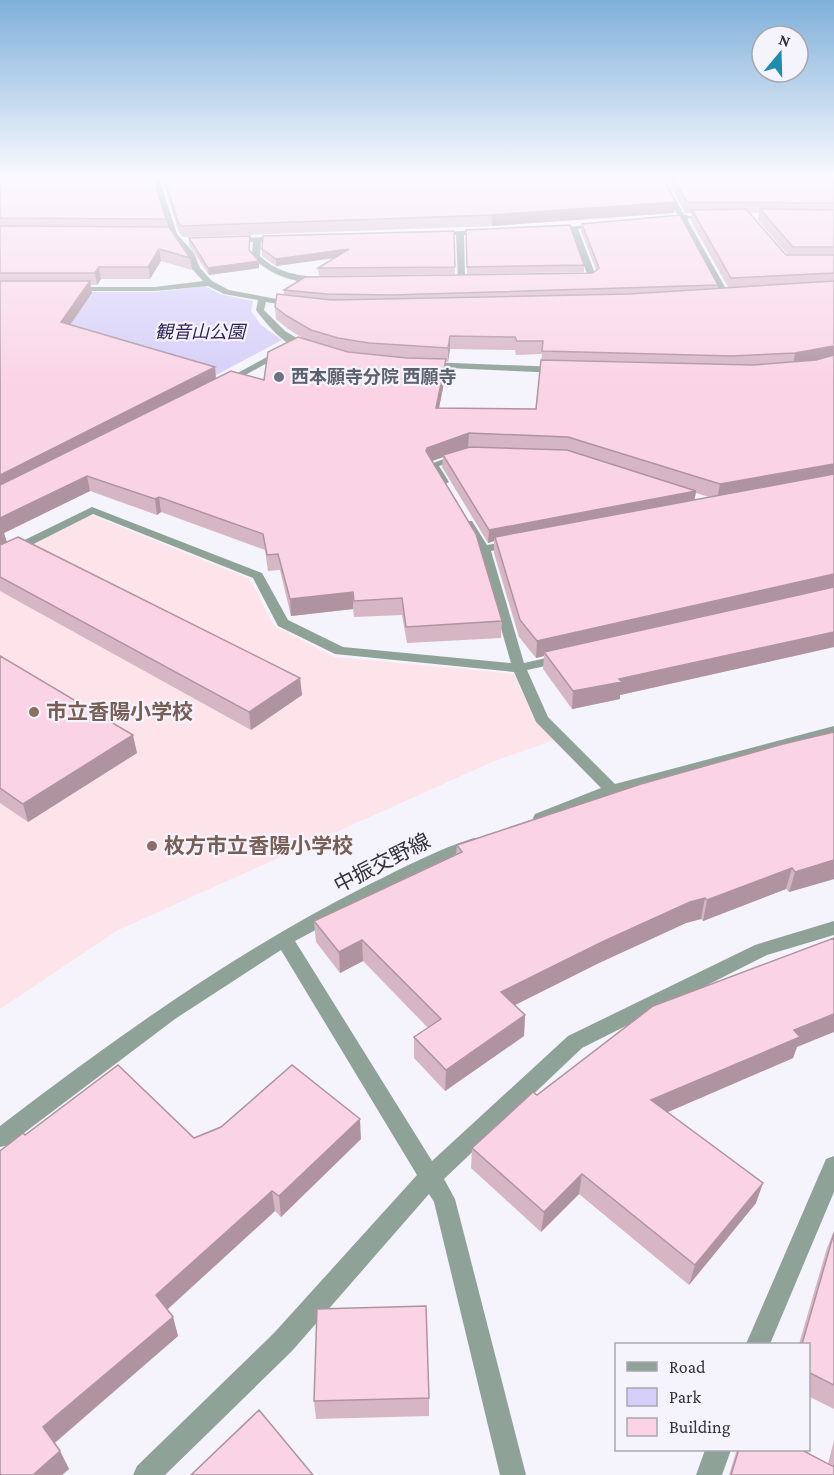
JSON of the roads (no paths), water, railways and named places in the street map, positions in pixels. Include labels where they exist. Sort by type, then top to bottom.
[{"type":"street","points":[[185,247],[196,269],[210,283],[227,292],[305,306]]},
{"type":"street","points":[[257,247],[256,256],[267,268],[304,280],[327,280]]},
{"type":"street","points":[[460,247],[461,278]]},
{"type":"street","points":[[568,276],[592,276],[581,247]]},
{"type":"street","points":[[699,247],[726,296]]},
{"type":"street","points":[[450,278],[485,278]]},
{"type":"street","points":[[58,289],[154,289],[210,283]]},
{"type":"street","points":[[715,297],[737,295]]},
{"type":"street","points":[[262,300],[260,310],[270,323],[297,345],[322,354]]},
{"type":"street","points":[[213,389],[297,345]]},
{"type":"street","points":[[417,364],[571,370]]},
{"type":"street","points":[[450,493],[433,465],[468,453]]},
{"type":"street","points":[[0,556],[92,510],[258,576],[283,623],[340,651],[519,668],[578,655]]},
{"type":"street","points":[[461,512],[484,549],[519,668],[541,719],[612,790]]},
{"type":"street","points":[[484,549],[530,540]]},
{"type":"street","points":[[527,824],[612,790],[834,731]]},
{"type":"street","name":"中振交野線","points":[[0,1138],[181,1004],[283,938],[432,861],[495,836]]},
{"type":"street","points":[[146,1475],[283,1342],[430,1177],[575,1042],[761,950],[834,928]]},
{"type":"street","points":[[283,938],[444,1199],[513,1475]]},
{"type":"street","points":[[758,1343],[834,1166]]},
{"type":"street","points":[[709,1475],[717,1451]]},
{"type":"place","name":"西本願寺分院 西願寺","points":[[279,377]]},
{"type":"place","name":"市立香陽小学校","points":[[34,712]]},
{"type":"place","name":"枚方市立香陽小学校","points":[[152,846]]},
{"type":"park label","name":"観音山公園","points":[[200,332]]}]
